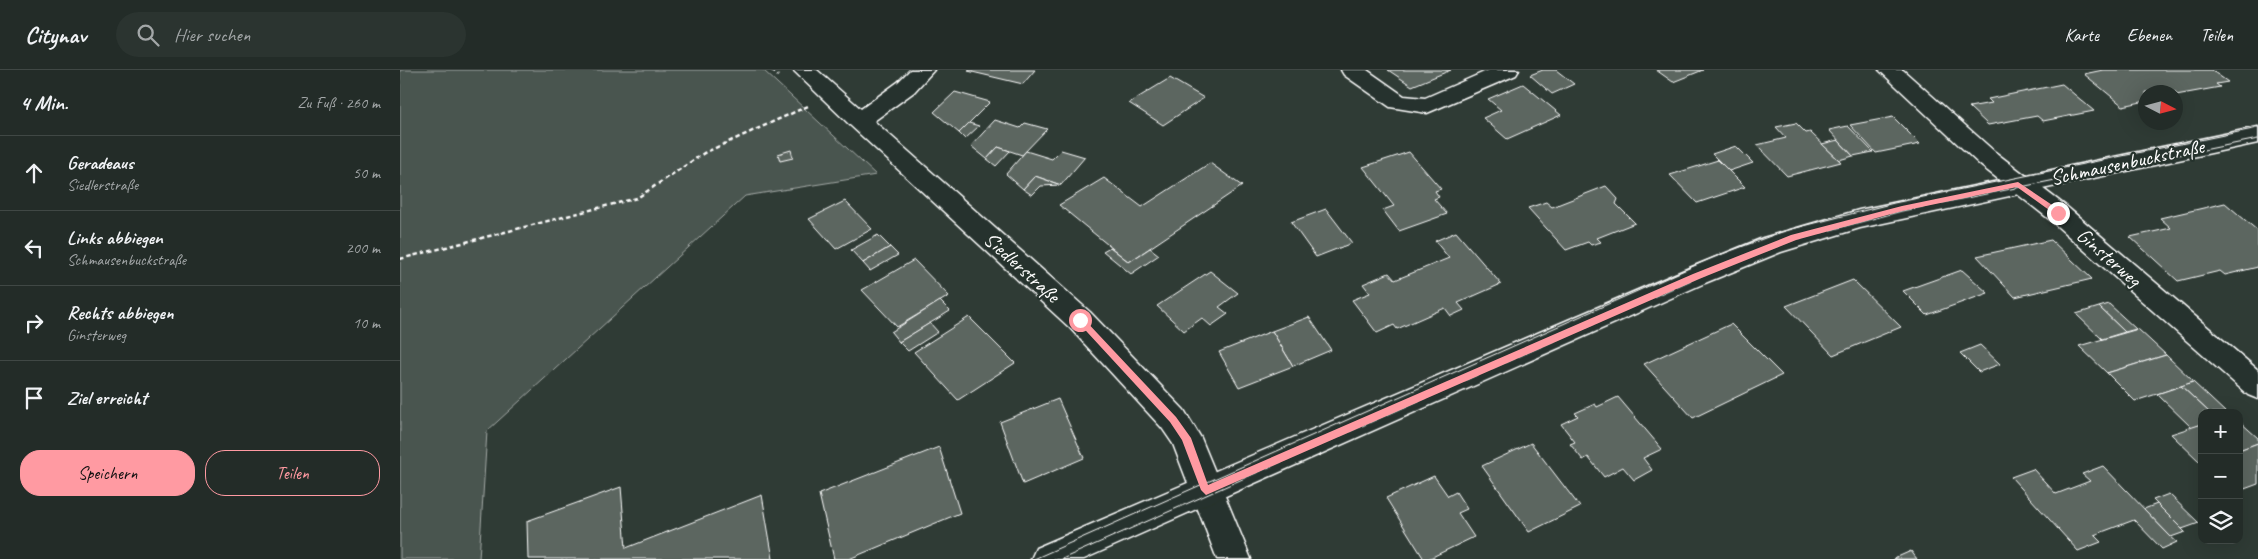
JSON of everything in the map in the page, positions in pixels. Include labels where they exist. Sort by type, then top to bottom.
[{"type":"street","name":"Siedlerstraße","points":[[804,70],[1080,320],[1120,360],[1173,419],[1186,438],[1234,559]]},
{"type":"street","points":[[859,121],[906,87],[923,70]]},
{"type":"street","points":[[1352,70],[1398,102],[1427,106],[1508,70]]},
{"type":"street","name":"Ginsterweg","points":[[1890,70],[1987,158],[2018,184],[2058,213],[2258,387]]},
{"type":"street","name":"Schmausenbuckstraße","points":[[1048,559],[1772,245],[1859,219],[2258,135]]},
{"type":"path","points":[[400,259],[637,198],[704,153],[810,105]]},
{"type":"shaded area","points":[[400,70],[763,70],[876,175],[745,196],[487,431],[479,559],[400,559]]},
{"type":"building","points":[[1035,70],[1023,84],[968,71]]},
{"type":"building","points":[[1388,70],[1451,70],[1412,86]]},
{"type":"building","points":[[1543,70],[1556,70],[1574,84],[1552,94],[1530,75]]},
{"type":"building","points":[[1656,70],[1703,70],[1673,82]]},
{"type":"building","points":[[2103,70],[2211,70],[2228,82],[2216,84],[2220,87],[2183,94],[2183,85],[2138,85],[2138,103],[2123,106],[2084,74]]},
{"type":"building","points":[[1170,78],[1204,98],[1163,125],[1129,103]]},
{"type":"building","points":[[1523,84],[1561,115],[1507,139],[1483,118],[1501,110],[1488,99]]},
{"type":"building","points":[[2062,84],[2094,111],[2043,121],[2037,116],[1988,125],[1969,107],[1992,103],[1988,99]]},
{"type":"building","points":[[955,92],[990,102],[959,133],[934,112]]},
{"type":"building","points":[[1893,117],[1920,144],[1876,153],[1850,125]]},
{"type":"building","points":[[995,120],[1020,128],[1025,123],[1047,129],[1022,155],[998,147],[987,159],[971,146]]},
{"type":"building","points":[[969,123],[979,126],[965,139],[959,133]]},
{"type":"building","points":[[1796,123],[1806,133],[1810,132],[1841,162],[1787,176],[1757,145],[1786,138],[1776,127]]},
{"type":"building","points":[[1848,126],[1873,152],[1853,156],[1829,130]]},
{"type":"building","points":[[1838,140],[1853,156],[1839,160],[1822,144]]},
{"type":"building","points":[[1736,146],[1753,163],[1729,171],[1712,154]]},
{"type":"building","points":[[998,147],[1010,151],[996,166],[987,159]]},
{"type":"building","points":[[791,150],[793,158],[780,161],[778,154]]},
{"type":"building","points":[[1061,150],[1085,157],[1061,185],[1035,176],[1023,189],[1006,174],[1026,151],[1052,159]]},
{"type":"building","points":[[1409,152],[1441,189],[1435,191],[1439,197],[1434,199],[1447,214],[1399,231],[1383,210],[1394,206],[1363,167]]},
{"type":"building","points":[[1718,160],[1745,187],[1697,203],[1670,175]]},
{"type":"building","points":[[1210,163],[1242,186],[1129,262],[1059,205],[1104,178],[1142,207]]},
{"type":"building","points":[[1035,176],[1061,185],[1041,186],[1032,195],[1023,189]]},
{"type":"building","points":[[1606,186],[1618,199],[1616,204],[1635,223],[1597,238],[1601,242],[1591,245],[1588,242],[1566,250],[1528,208],[1546,202],[1552,207]]},
{"type":"building","points":[[845,201],[872,229],[836,249],[809,219]]},
{"type":"building","points":[[2225,203],[2258,231],[2258,267],[2225,275],[2220,271],[2178,281],[2130,237],[2171,228],[2160,218]]},
{"type":"building","points":[[1326,209],[1352,243],[1316,257],[1291,222]]},
{"type":"building","points":[[1456,232],[1501,284],[1458,303],[1464,310],[1451,316],[1445,308],[1397,329],[1394,325],[1377,333],[1352,300],[1370,293],[1363,284],[1389,273],[1395,280],[1449,258],[1435,241]]},
{"type":"building","points":[[878,235],[890,247],[863,263],[851,250]]},
{"type":"building","points":[[2051,240],[2092,279],[2015,297],[1977,256]]},
{"type":"building","points":[[890,247],[898,255],[870,271],[863,263]]},
{"type":"building","points":[[1110,247],[1129,262],[1150,248],[1159,255],[1131,274],[1103,251]]},
{"type":"building","points":[[914,260],[949,296],[897,327],[862,290]]},
{"type":"building","points":[[1962,270],[1988,293],[1927,315],[1903,291]]},
{"type":"building","points":[[1210,271],[1238,293],[1219,307],[1228,314],[1211,326],[1202,318],[1184,331],[1157,306]]},
{"type":"building","points":[[1853,280],[1901,327],[1833,355],[1786,306]]},
{"type":"building","points":[[940,301],[950,311],[899,342],[891,332]]},
{"type":"building","points":[[2109,304],[2136,329],[2125,332],[2099,307]]},
{"type":"building","points":[[2099,307],[2125,332],[2102,339],[2076,314]]},
{"type":"building","points":[[969,317],[1015,363],[958,400],[914,352]]},
{"type":"building","points":[[1309,317],[1331,350],[1293,366],[1272,331]]},
{"type":"building","points":[[930,323],[938,332],[908,351],[899,342]]},
{"type":"building","points":[[1731,324],[1782,375],[1693,418],[1644,364]]},
{"type":"building","points":[[2138,329],[2166,355],[2107,373],[2079,346]]},
{"type":"building","points":[[1272,331],[1293,366],[1239,387],[1219,352]]},
{"type":"building","points":[[1980,345],[2000,364],[1979,372],[1960,353]]},
{"type":"building","points":[[2166,355],[2194,382],[2135,401],[2107,373]]},
{"type":"building","points":[[2193,382],[2222,409],[2206,409],[2181,386]]},
{"type":"building","points":[[2181,386],[2206,409],[2198,409],[2198,426],[2192,428],[2157,394]]},
{"type":"building","points":[[1618,397],[1662,449],[1643,458],[1652,470],[1634,480],[1623,467],[1604,477],[1588,457],[1583,460],[1570,444],[1575,442],[1561,424],[1578,416],[1575,413],[1595,404],[1597,407]]},
{"type":"building","points":[[1058,399],[1084,458],[1023,484],[1000,422]]},
{"type":"building","points":[[2198,425],[2198,460],[2171,434]]},
{"type":"building","points":[[2243,425],[2258,438],[2258,443],[2243,449]]},
{"type":"building","points":[[1531,443],[1580,507],[1529,532],[1482,466]]},
{"type":"building","points":[[2258,443],[2258,484],[2243,490],[2243,454],[2243,449]]},
{"type":"building","points":[[939,447],[960,513],[849,559],[834,559],[819,494]]},
{"type":"building","points":[[2103,466],[2177,542],[2162,549],[2134,520],[2094,535],[2101,542],[2078,551],[2011,477],[2033,469],[2056,494],[2090,481],[2082,474]]},
{"type":"building","points":[[1434,476],[1448,496],[1456,492],[1467,509],[1458,513],[1474,537],[1428,559],[1424,559],[1386,498]]},
{"type":"building","points":[[621,487],[626,548],[762,495],[773,559],[528,559],[527,521]]},
{"type":"building","points":[[2169,494],[2198,523],[2182,529],[2153,500]]},
{"type":"building","points":[[2157,504],[2185,532],[2171,537],[2144,509]]},
{"type":"building","points":[[1911,551],[1917,559],[1893,559]]},
{"type":"tram line","points":[[1034,559],[1714,257],[1784,231],[1894,203],[2258,128]]},
{"type":"tram line","points":[[1062,559],[1723,266],[1793,240],[1902,211],[2258,139]]},
{"type":"route","points":[[1080,320],[1120,360],[1173,419],[1186,438],[1206,490],[1696,276],[1794,237],[1902,208],[2018,184],[2058,213]]}]
